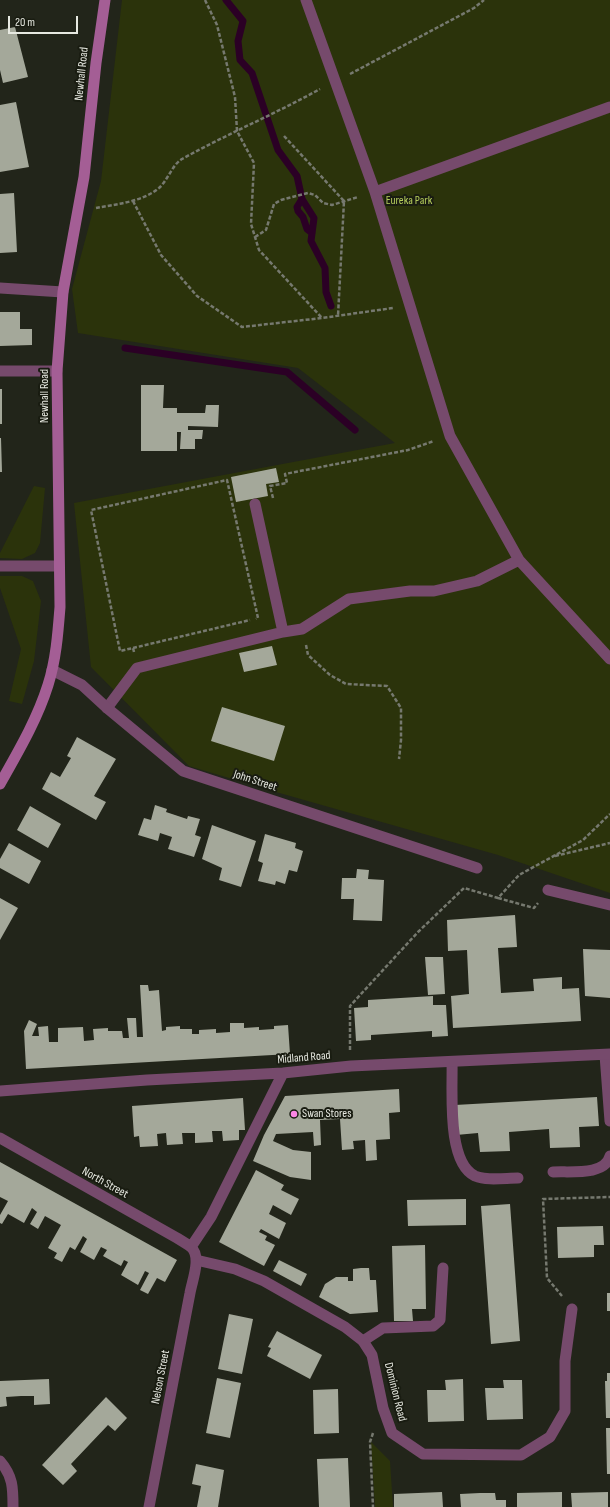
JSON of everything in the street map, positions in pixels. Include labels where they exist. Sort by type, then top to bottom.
[{"type":"main road","name":"Newhall Road","points":[[0,784],[42,702],[52,670],[58,639],[60,607],[57,371],[63,292],[84,177],[96,64],[105,0]]},
{"type":"street","points":[[306,0],[375,192],[450,436],[519,560],[610,659]]},
{"type":"street","points":[[375,192],[610,107]]},
{"type":"street","points":[[0,288],[63,292]]},
{"type":"street","points":[[0,371],[57,371]]},
{"type":"street","points":[[255,504],[283,632]]},
{"type":"street","points":[[107,708],[137,668],[283,632],[302,629],[349,599],[410,591],[434,590],[477,581],[519,560]]},
{"type":"street","points":[[0,566],[59,566]]},
{"type":"street","name":"John Street","points":[[52,670],[82,684],[107,708],[183,771],[477,868]]},
{"type":"street","points":[[548,890],[610,905]]},
{"type":"street","points":[[608,1055],[610,1121]]},
{"type":"street","name":"Midland Road","points":[[0,1092],[147,1080],[283,1073],[351,1066],[608,1055]]},
{"type":"street","points":[[452,1062],[454,1131],[458,1157],[467,1170],[475,1176],[485,1178],[518,1178]]},
{"type":"street","name":"Nelson Street","points":[[149,1507],[194,1254],[283,1073]]},
{"type":"street","name":"North Street","points":[[0,1138],[194,1254]]},
{"type":"street","points":[[553,1172],[599,1168],[608,1162],[610,1156]]},
{"type":"street","name":"Dominion Road","points":[[194,1254],[264,1281],[345,1327],[362,1341],[372,1355],[383,1408],[392,1433],[423,1454],[521,1455],[550,1437],[565,1411],[565,1361],[572,1309]]},
{"type":"street","points":[[362,1341],[383,1328],[433,1326],[440,1320],[443,1268]]},
{"type":"street","points":[[0,1461],[6,1467],[14,1485],[13,1507]]},
{"type":"path","points":[[205,0],[217,26],[235,97],[237,131],[254,164],[251,224],[259,250],[322,318]]},
{"type":"path","points":[[78,206],[94,208],[133,201],[159,188],[180,161],[250,123],[276,114],[474,8],[484,0]]},
{"type":"path","points":[[284,136],[344,201],[338,316]]},
{"type":"path","points":[[255,237],[266,230],[274,204],[281,200],[308,193],[315,195],[323,203],[332,205],[344,201]]},
{"type":"path","points":[[133,201],[161,256],[197,296],[242,327],[410,306]]},
{"type":"path","points":[[234,509],[274,500],[270,486],[287,483],[285,474],[408,450],[450,436]]},
{"type":"path","points":[[228,480],[258,618],[133,648],[120,651],[91,510],[228,480]]},
{"type":"path","points":[[302,629],[308,655],[330,675],[346,684],[387,686],[401,708],[401,740],[399,758]]},
{"type":"path","points":[[133,648],[137,668]]},
{"type":"path","points":[[498,898],[519,875],[583,840],[610,814]]},
{"type":"path","points":[[550,858],[610,843]]},
{"type":"path","points":[[351,1066],[350,1006],[418,932],[464,888],[534,908],[548,890]]},
{"type":"path","points":[[572,1309],[547,1278],[543,1199],[610,1197]]},
{"type":"path","points":[[373,1507],[370,1442],[383,1408]]},
{"type":"green space","name":"Eureka Park","points":[[122,0],[610,0],[610,893],[498,855],[189,766],[91,667],[74,503],[395,443],[298,368],[78,333],[72,289],[101,181]]},
{"type":"green space","points":[[34,486],[45,488],[40,543],[35,553],[22,559],[0,558],[0,553]]},
{"type":"green space","points":[[0,576],[22,576],[33,581],[41,601],[34,661],[22,704],[9,701],[21,649],[0,588]]},
{"type":"green space","points":[[371,1442],[390,1461],[393,1507],[375,1507]]},
{"type":"building","points":[[15,27],[28,77],[3,83],[0,70],[0,30]]},
{"type":"building","points":[[16,102],[29,167],[0,172],[0,105]]},
{"type":"building","points":[[14,193],[17,252],[0,253],[0,194]]},
{"type":"building","points":[[0,312],[20,312],[20,329],[32,329],[32,345],[0,346]]},
{"type":"building","points":[[141,385],[164,385],[163,408],[177,408],[177,413],[205,413],[206,405],[219,405],[218,427],[188,426],[188,430],[203,430],[202,439],[195,439],[195,449],[180,449],[181,432],[177,432],[177,451],[141,451]]},
{"type":"building","points":[[0,389],[2,389],[2,424],[0,424]]},
{"type":"building","points":[[1,438],[2,472],[0,472]]},
{"type":"building","points":[[276,468],[279,482],[266,484],[268,496],[236,502],[231,477]]},
{"type":"building","points":[[272,646],[277,665],[244,672],[239,653]]},
{"type":"building","points":[[222,707],[285,726],[274,761],[211,741]]},
{"type":"building","points":[[77,737],[116,759],[94,796],[106,802],[96,820],[42,789],[51,772],[60,777],[71,758],[67,756]]},
{"type":"building","points":[[155,805],[167,809],[166,812],[187,819],[188,816],[200,819],[195,835],[201,837],[194,857],[168,849],[172,837],[160,833],[158,841],[138,835],[144,818],[151,820]]},
{"type":"building","points":[[30,806],[61,824],[48,848],[17,830]]},
{"type":"building","points":[[212,825],[256,841],[241,887],[219,880],[222,868],[202,859]]},
{"type":"building","points":[[265,834],[296,843],[295,848],[303,851],[297,872],[289,870],[285,884],[276,881],[275,885],[258,881],[263,863],[258,861]]},
{"type":"building","points":[[9,843],[41,861],[29,884],[0,868],[0,859]]},
{"type":"building","points":[[357,869],[369,870],[368,879],[384,880],[382,921],[353,920],[354,899],[341,899],[342,878],[356,878]]},
{"type":"building","points":[[0,898],[18,908],[0,940]]},
{"type":"building","points":[[515,915],[517,947],[498,948],[501,993],[534,991],[533,979],[562,977],[562,989],[579,988],[581,1021],[453,1028],[451,996],[469,994],[467,950],[448,951],[447,920]]},
{"type":"building","points":[[583,949],[610,950],[610,998],[585,996]]},
{"type":"building","points":[[425,957],[443,957],[445,994],[428,995]]},
{"type":"building","points":[[140,985],[148,985],[149,991],[159,990],[162,1031],[166,1030],[166,1027],[180,1026],[180,1029],[192,1029],[192,1034],[199,1034],[199,1030],[216,1029],[216,1033],[230,1032],[230,1023],[244,1023],[244,1028],[259,1027],[259,1030],[274,1029],[274,1026],[288,1025],[290,1054],[26,1069],[24,1031],[29,1020],[37,1024],[32,1036],[39,1036],[38,1027],[48,1026],[49,1042],[58,1042],[58,1028],[83,1027],[84,1041],[94,1040],[93,1029],[108,1028],[108,1031],[122,1031],[123,1038],[129,1038],[127,1018],[136,1018],[137,1037],[143,1037]]},
{"type":"building","points":[[433,996],[433,1005],[446,1005],[448,1036],[432,1037],[432,1031],[371,1035],[371,1040],[356,1041],[354,1008],[368,1007],[368,1000]]},
{"type":"building","points":[[399,1089],[400,1112],[389,1113],[390,1139],[376,1140],[377,1160],[366,1161],[365,1140],[353,1141],[354,1149],[342,1150],[340,1119],[320,1120],[321,1145],[314,1146],[313,1132],[276,1134],[273,1141],[293,1150],[311,1152],[311,1180],[290,1177],[253,1161],[264,1135],[285,1096]]},
{"type":"building","points":[[597,1097],[599,1126],[579,1127],[580,1147],[550,1148],[549,1129],[509,1132],[510,1151],[480,1152],[478,1133],[456,1135],[455,1105]]},
{"type":"building","points":[[243,1098],[245,1130],[239,1130],[239,1140],[223,1141],[222,1131],[212,1131],[213,1142],[195,1143],[195,1133],[182,1133],[183,1144],[167,1145],[166,1133],[157,1134],[158,1146],[140,1147],[139,1136],[134,1137],[132,1106]]},
{"type":"building","points":[[0,1162],[177,1260],[165,1282],[157,1278],[148,1294],[140,1290],[149,1273],[145,1271],[138,1285],[121,1275],[128,1262],[124,1260],[121,1266],[103,1256],[107,1250],[101,1247],[94,1260],[80,1252],[87,1239],[83,1236],[75,1250],[70,1247],[62,1262],[54,1258],[57,1253],[48,1248],[61,1225],[45,1216],[38,1229],[30,1224],[37,1212],[32,1208],[24,1223],[8,1214],[2,1224],[0,1223],[0,1215],[8,1201],[0,1197]]},
{"type":"building","points":[[256,1170],[284,1185],[281,1190],[299,1199],[291,1215],[273,1205],[269,1214],[286,1223],[279,1239],[261,1229],[259,1232],[267,1236],[265,1240],[275,1245],[264,1266],[219,1242]]},
{"type":"building","points":[[466,1199],[466,1225],[408,1226],[407,1200]]},
{"type":"building","points":[[510,1204],[520,1341],[491,1344],[481,1206]]},
{"type":"building","points":[[603,1226],[604,1245],[594,1245],[594,1257],[558,1258],[557,1227]]},
{"type":"building","points":[[425,1245],[426,1309],[412,1309],[413,1321],[394,1321],[392,1246]]},
{"type":"building","points":[[279,1260],[307,1274],[301,1286],[273,1271]]},
{"type":"building","points":[[369,1268],[370,1280],[376,1280],[378,1312],[350,1314],[319,1297],[325,1284],[336,1277],[348,1277],[348,1281],[353,1281],[353,1269]]},
{"type":"building","points":[[607,1293],[610,1293],[610,1311],[607,1311]]},
{"type":"building","points":[[229,1314],[253,1319],[242,1374],[218,1369]]},
{"type":"building","points":[[277,1331],[322,1355],[310,1379],[267,1356],[271,1348],[268,1347]]},
{"type":"building","points":[[607,1373],[610,1373],[610,1418],[606,1418],[605,1381],[607,1381]]},
{"type":"building","points":[[217,1378],[241,1383],[230,1438],[206,1433]]},
{"type":"building","points":[[49,1379],[50,1404],[34,1405],[34,1396],[21,1396],[6,1397],[7,1406],[0,1407],[0,1381]]},
{"type":"building","points":[[463,1379],[464,1421],[428,1422],[427,1390],[446,1390],[445,1380]]},
{"type":"building","points":[[503,1380],[522,1380],[523,1419],[487,1420],[485,1388],[504,1388]]},
{"type":"building","points":[[338,1389],[339,1433],[314,1434],[313,1390]]},
{"type":"building","points":[[106,1397],[127,1418],[115,1431],[108,1425],[71,1464],[77,1471],[63,1485],[42,1465]]},
{"type":"building","points":[[606,1428],[610,1428],[610,1474],[607,1474]]},
{"type":"building","points":[[348,1458],[350,1507],[319,1507],[317,1459]]},
{"type":"building","points":[[196,1464],[224,1470],[218,1507],[197,1507],[201,1486],[192,1484]]},
{"type":"building","points":[[442,1492],[443,1507],[394,1507],[394,1494]]},
{"type":"building","points":[[562,1492],[562,1507],[517,1507],[517,1493]]},
{"type":"building","points":[[608,1492],[608,1507],[572,1507],[571,1493]]},
{"type":"building","points":[[495,1493],[496,1500],[506,1500],[506,1507],[461,1507],[460,1494]]},
{"type":"waterway","points":[[226,0],[243,21],[238,41],[240,60],[252,73],[278,150],[297,176],[302,199],[314,218],[311,241],[325,268],[326,292],[331,306]]},
{"type":"waterway","points":[[302,199],[297,207],[298,211],[303,217],[307,229],[312,233]]},
{"type":"waterway","points":[[125,348],[287,372],[355,430]]},
{"type":"place","name":"Swan Stores","points":[[294,1114]]}]
